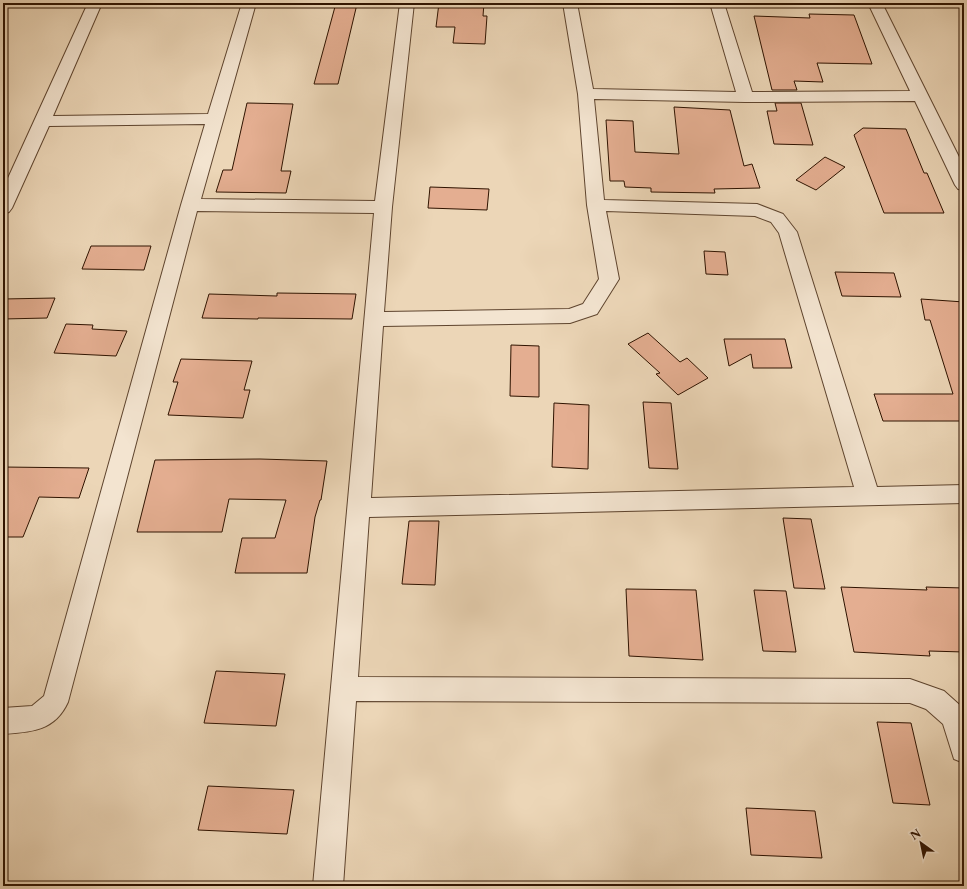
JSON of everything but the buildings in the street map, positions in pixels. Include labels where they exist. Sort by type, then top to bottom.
[{"type":"street","points":[[3,208],[44,121],[95,3]]},
{"type":"street","points":[[3,721],[38,718],[48,711],[55,702],[190,205],[249,3]]},
{"type":"street","points":[[328,886],[383,207],[407,3]]},
{"type":"street","points":[[374,319],[570,316],[590,309],[609,279],[596,205],[586,94],[570,3]]},
{"type":"street","points":[[717,3],[745,97]]},
{"type":"street","points":[[876,3],[964,185]]},
{"type":"street","points":[[586,94],[745,97],[920,96]]},
{"type":"street","points":[[44,121],[214,119]]},
{"type":"street","points":[[190,205],[383,207]]},
{"type":"street","points":[[596,205],[757,210],[777,218],[788,232],[868,496]]},
{"type":"street","points":[[359,508],[964,494]]},
{"type":"street","points":[[344,689],[910,691],[935,700],[954,717],[964,750]]}]
